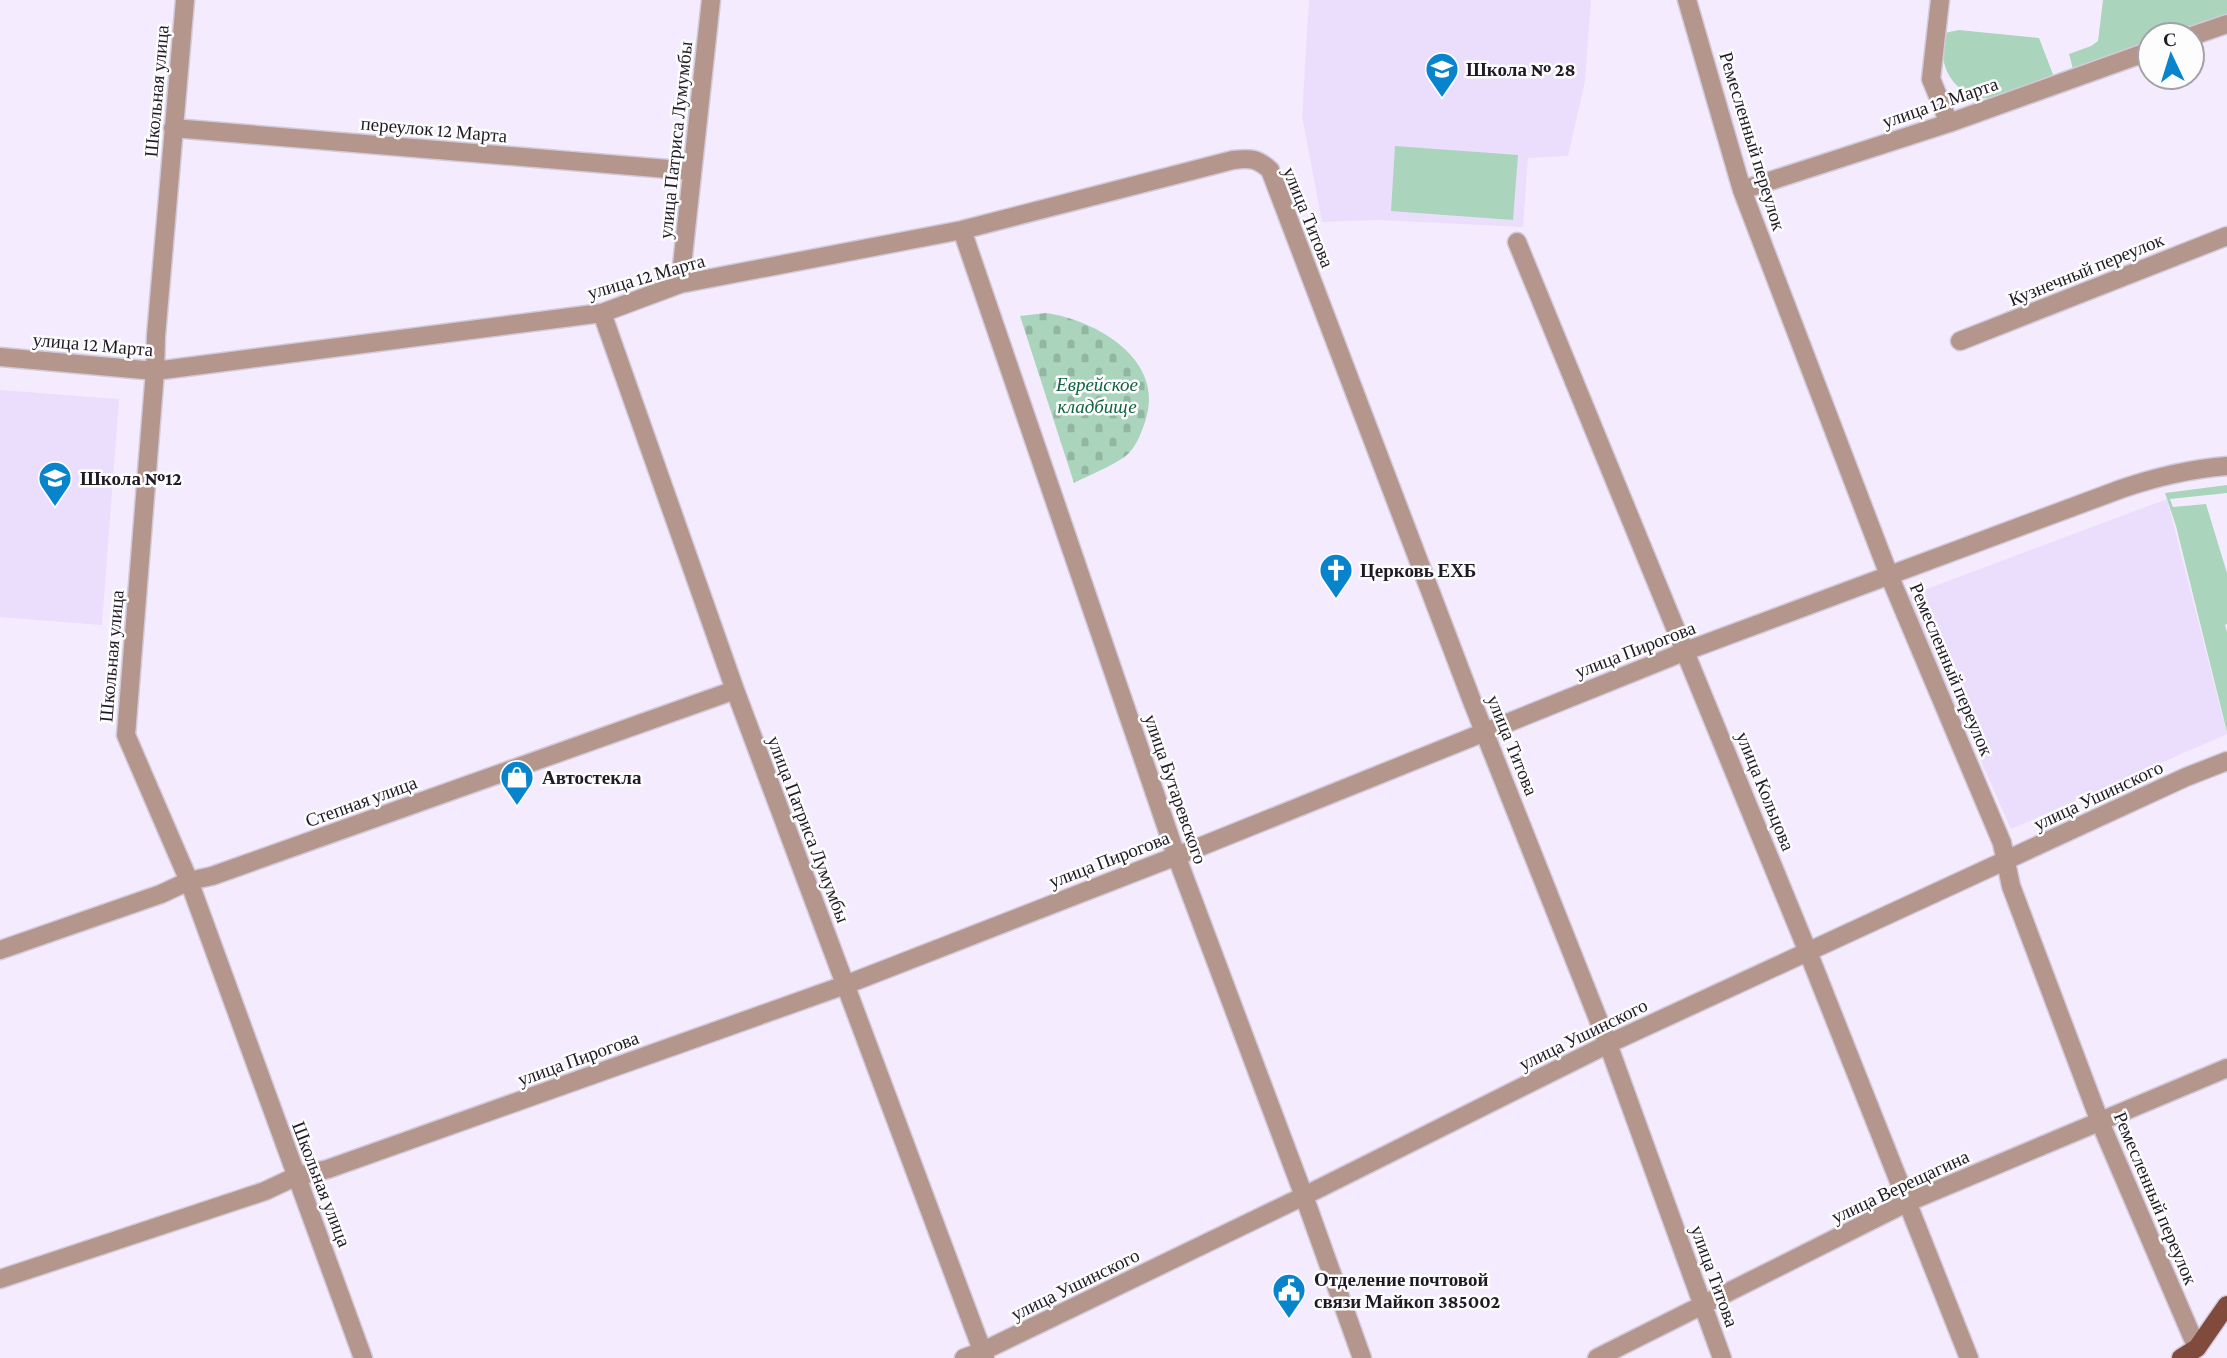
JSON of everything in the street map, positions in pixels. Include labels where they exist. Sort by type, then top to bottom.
[{"type":"main road","points":[[2181,1358],[2197,1348],[2227,1304]]},
{"type":"street","name":"Школьная улица","points":[[185,0],[126,735],[188,881],[363,1358]]},
{"type":"street","name":"улица Патриса Лумумбы","points":[[680,284],[711,0]]},
{"type":"street","name":"Ремесленный переулок","points":[[1688,0],[1742,190],[1889,575],[2002,843],[2011,886],[2100,1122],[2197,1348]]},
{"type":"street","points":[[1940,0],[1931,79],[1949,122]]},
{"type":"street","points":[[2206,31],[2227,24]]},
{"type":"street","name":"улица 12 Марта","points":[[1742,190],[1949,122],[2136,56]]},
{"type":"street","name":"переулок 12 Марта","points":[[173,128],[692,171]]},
{"type":"street","name":"улица 12 Марта","points":[[0,357],[155,371],[602,313],[680,284],[962,230],[1233,160],[1252,158]]},
{"type":"street","name":"улица Титова","points":[[1252,158],[1259,160],[1270,170],[1608,1044],[1722,1358]]},
{"type":"street","name":"улица Бутаревского","points":[[962,230],[1176,855],[1362,1358]]},
{"type":"street","name":"Кузнечный переулок","points":[[1960,341],[2227,236]]},
{"type":"street","name":"улица Кольцова","points":[[1517,242],[1808,952],[1969,1358]]},
{"type":"street","name":"улица Патриса Лумумбы","points":[[602,313],[735,690],[984,1355]]},
{"type":"street","name":"улица Пирогова","points":[[0,1279],[265,1191],[297,1176],[328,1169],[845,985],[1686,651],[2160,476],[2227,466]]},
{"type":"street","name":"Степная улица","points":[[0,950],[161,894],[188,881],[212,876],[735,690]]},
{"type":"street","name":"улица Ушинского","points":[[964,1358],[984,1355],[1608,1044],[2186,777],[2227,761]]},
{"type":"street","name":"улица Верещагина","points":[[1597,1358],[1906,1203],[2227,1068]]},
{"type":"shaded area","name":"Школа № 28","points":[[1309,0],[1591,0],[1585,81],[1568,156],[1528,158],[1523,227],[1380,220],[1322,222],[1302,116]]},
{"type":"shaded area","name":"Школа №12","points":[[0,390],[119,399],[102,625],[0,617]]},
{"type":"shaded area","points":[[2167,499],[2227,734],[2011,829],[1908,596]]},
{"type":"green space","points":[[2103,0],[2227,0],[2227,15],[2206,22],[2136,21],[2136,47],[2073,69],[2069,54],[2098,41]]},
{"type":"green space","points":[[1959,30],[2039,38],[2054,77],[1999,97],[1973,96],[1958,87],[1944,64],[1944,33]]},
{"type":"green space","points":[[1395,146],[1518,155],[1513,220],[1391,211]]},
{"type":"green space","name":"Еврейское кладбище","points":[[1046,313],[1086,324],[1106,334],[1123,347],[1137,363],[1146,380],[1149,400],[1145,422],[1134,447],[1117,462],[1074,483],[1020,316]]},
{"type":"green space","points":[[2227,485],[2227,493],[2170,499],[2173,507],[2206,504],[2227,573],[2227,732],[2176,526],[2165,493]]},
{"type":"place","name":"Школа № 28","points":[[1442,99]]},
{"type":"place","name":"Школа №12","points":[[55,508]]},
{"type":"place","name":"Церковь ЕХБ","points":[[1336,600]]},
{"type":"place","name":"Автостекла","points":[[517,807]]},
{"type":"place","name":"Отделение почтовой связи Майкоп 385002","points":[[1289,1320]]}]
